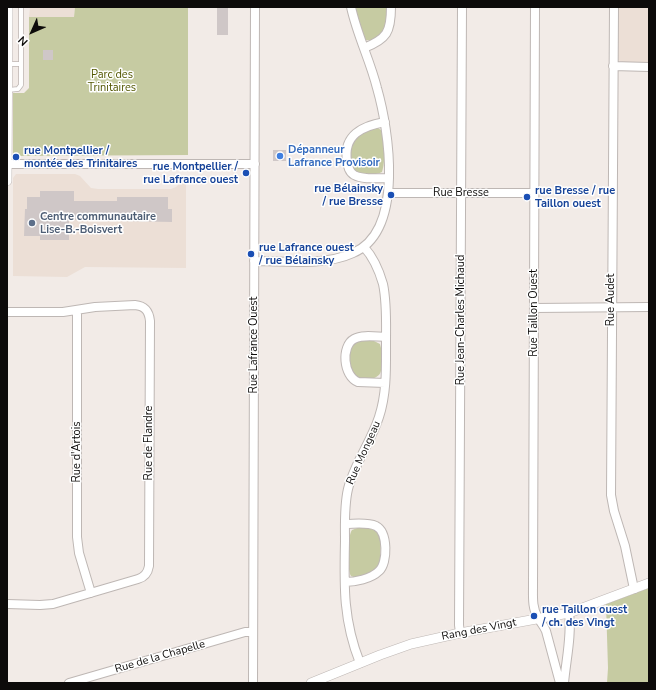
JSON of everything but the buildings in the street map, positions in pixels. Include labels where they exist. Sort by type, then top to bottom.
[{"type":"street","points":[[7,182],[8,7]]},
{"type":"street","name":"Rue Lafrance Ouest","points":[[253,683],[255,7]]},
{"type":"street","points":[[254,261],[332,260],[354,253],[364,247],[374,236],[380,224],[385,210],[388,193],[388,148],[385,122],[378,89],[356,27],[351,7]]},
{"type":"street","points":[[364,48],[387,34],[391,7]]},
{"type":"street","name":"Rue Jean-Charles Michaud","points":[[460,633],[462,7]]},
{"type":"street","name":"Rue Taillon Ouest","points":[[535,7],[533,586],[534,609],[538,619],[545,626],[560,683]]},
{"type":"street","name":"Rue Audet","points":[[614,7],[611,495],[614,511],[625,546],[634,589]]},
{"type":"street","points":[[613,66],[649,67]]},
{"type":"street","points":[[385,122],[367,128],[353,136],[348,144],[347,154],[349,169],[354,175],[388,178]]},
{"type":"street","points":[[7,164],[255,164]]},
{"type":"street","name":"Rue Bresse","points":[[388,193],[534,193]]},
{"type":"street","name":"Rue Mongeau","points":[[360,663],[348,627],[346,612],[345,524],[349,486],[354,472],[378,422],[383,402],[386,338],[386,316],[383,286],[374,261],[364,247]]},
{"type":"street","name":"Rue de Flandre","points":[[7,312],[54,312],[95,307],[138,305],[146,309],[150,319],[148,568],[146,574],[141,578],[49,604],[7,604]]},
{"type":"street","points":[[534,308],[649,307]]},
{"type":"street","name":"Rue d'Artois","points":[[77,310],[77,537],[91,593]]},
{"type":"street","points":[[385,383],[358,382],[352,379],[347,372],[346,358],[348,344],[355,338],[386,338]]},
{"type":"street","points":[[345,524],[376,526],[382,532],[385,541],[384,560],[379,572],[360,580],[345,582]]},
{"type":"street","name":"Rang des Vingt","points":[[311,683],[398,648],[460,633],[569,613],[649,583]]},
{"type":"street","points":[[564,683],[569,613]]},
{"type":"street","name":"Rue de la Chapelle","points":[[68,683],[245,632],[252,632]]},
{"type":"lane","points":[[8,90],[15,90],[20,88],[21,85],[21,7]]},
{"type":"lane","points":[[8,64],[21,64]]},
{"type":"shaded area","points":[[30,7],[75,7],[74,17],[29,17]]},
{"type":"shaded area","points":[[618,7],[649,7],[649,63],[622,62],[618,60]]},
{"type":"shaded area","points":[[16,174],[75,174],[80,176],[91,188],[98,189],[171,189],[176,187],[186,177],[186,268],[85,267],[67,277],[13,276],[13,178]]},
{"type":"green space","name":"Parc des Trinitaires","points":[[75,7],[188,7],[188,155],[17,156],[13,153],[13,93],[24,93],[29,88],[29,17],[74,17]]},
{"type":"green space","points":[[355,7],[387,7],[384,30],[381,35],[372,40],[365,40],[359,25]]},
{"type":"green space","points":[[378,128],[381,130],[384,145],[384,162],[382,172],[365,174],[355,172],[352,167],[350,157],[354,141],[366,131]]},
{"type":"green space","points":[[362,340],[374,341],[380,344],[382,352],[381,371],[380,374],[374,378],[359,378],[349,368],[349,354],[351,347]]},
{"type":"green space","points":[[360,527],[376,530],[381,539],[380,560],[378,566],[373,571],[365,575],[354,577],[351,576],[349,567],[349,539],[352,530]]},
{"type":"green space","points":[[649,588],[649,683],[607,683],[606,604]]},
{"type":"place","name":"Dépanneur Lafrance Provisoir","points":[[280,156]]},
{"type":"place","name":"rue Montpellier / montée des Trinitaires","points":[[16,157]]},
{"type":"place","name":"rue Montpellier / rue Lafrance ouest","points":[[246,173]]},
{"type":"place","name":"rue Bélainsky / rue Bresse","points":[[391,195]]},
{"type":"place","name":"rue Bresse / rue Taillon ouest","points":[[527,197]]},
{"type":"place","name":"Centre communautaire Lise-B.-Boisvert","points":[[32,223]]},
{"type":"place","name":"rue Lafrance ouest / rue Bélainsky","points":[[251,254]]},
{"type":"place","name":"rue Taillon ouest / ch. des Vingt","points":[[534,616]]}]
